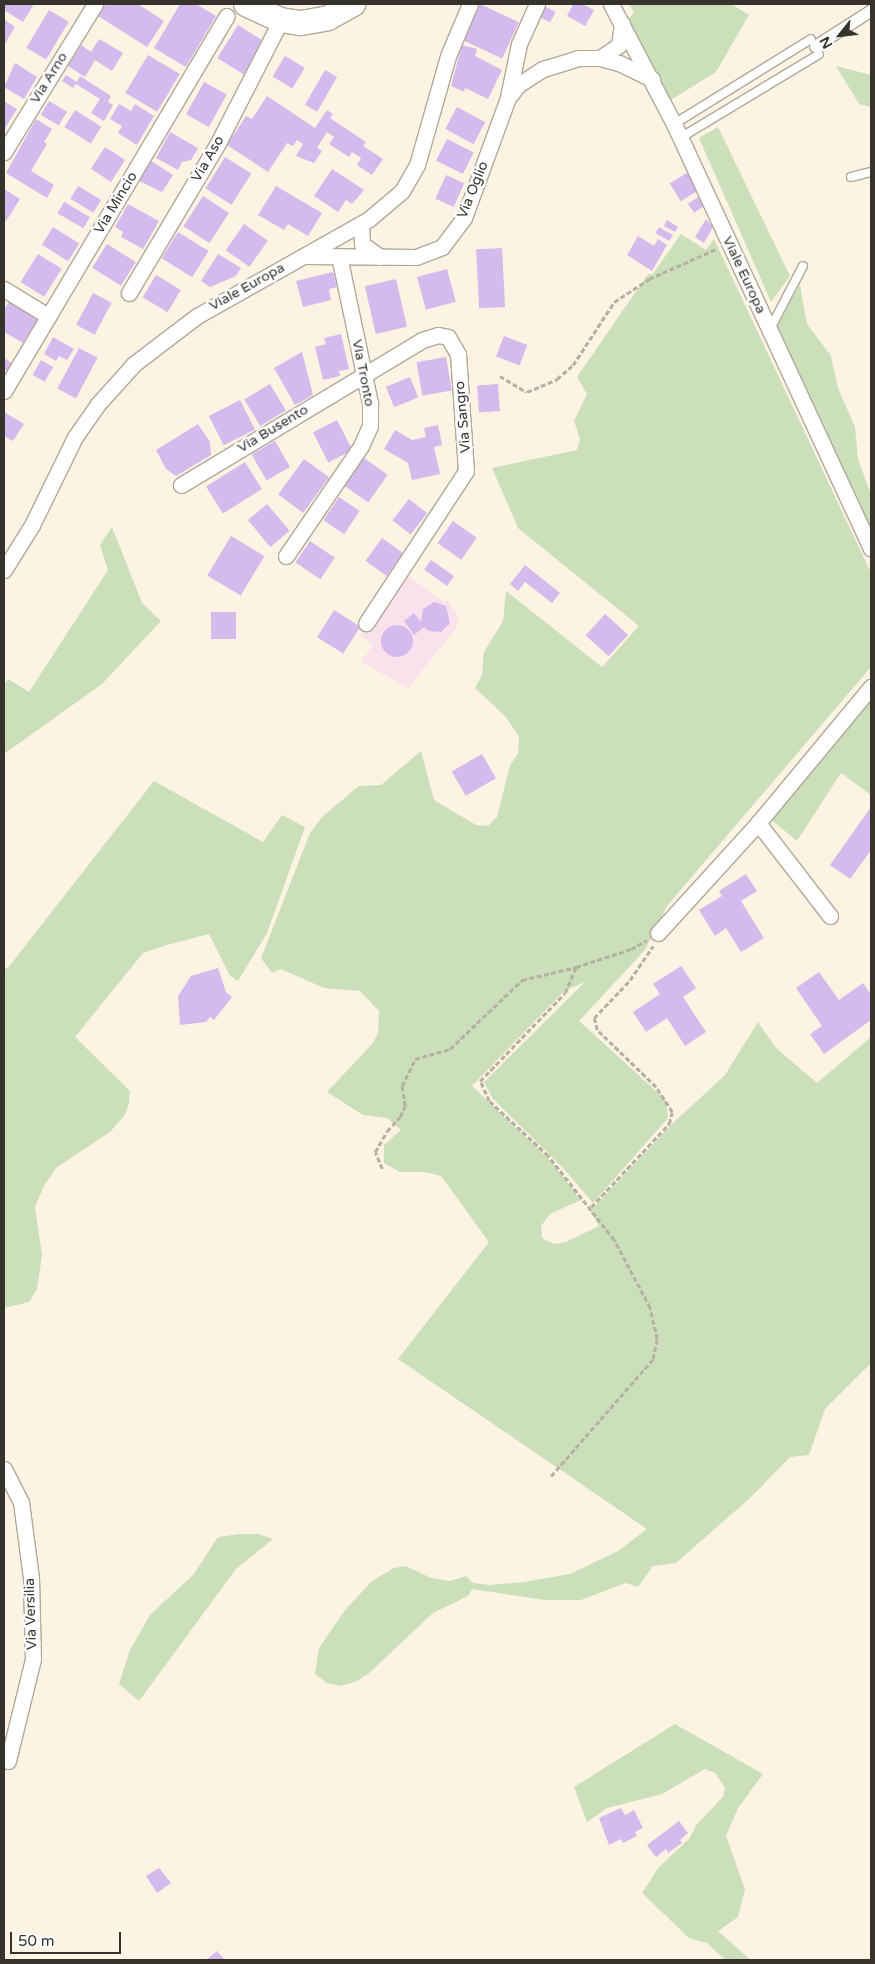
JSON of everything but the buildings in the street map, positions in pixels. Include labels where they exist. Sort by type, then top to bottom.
[{"type":"main road","points":[[237,10],[281,20],[318,21],[353,4]]},
{"type":"street","name":"Via Arno","points":[[4,152],[95,4]]},
{"type":"street","name":"Viale Europa","points":[[4,570],[32,525],[75,437],[120,379],[158,344],[196,316],[252,282],[305,256],[361,224],[398,195],[414,171],[448,56],[470,4]]},
{"type":"street","points":[[508,98],[519,44],[537,4]]},
{"type":"street","name":"Viale Europa","points":[[611,4],[674,124],[871,549]]},
{"type":"street","name":"Via Mincio","points":[[4,390],[237,10]]},
{"type":"street","points":[[815,46],[871,10]]},
{"type":"street","name":"Via Aso","points":[[129,293],[218,143],[281,20]]},
{"type":"street","points":[[600,58],[613,50],[622,40],[621,20]]},
{"type":"street","name":"Via Oglio","points":[[305,256],[416,257],[442,247],[464,218],[508,98],[525,80],[553,64],[578,58],[600,58],[652,79]]},
{"type":"street","points":[[361,224],[359,237],[363,246],[381,258]]},
{"type":"street","name":"Via Tronto","points":[[286,556],[367,436],[371,408],[339,256]]},
{"type":"street","points":[[4,289],[48,316]]},
{"type":"street","name":"Via Sangro","points":[[364,373],[427,338],[448,337],[458,354],[467,457],[460,483],[366,623]]},
{"type":"street","name":"Via Busento","points":[[181,485],[364,373]]},
{"type":"street","points":[[658,933],[758,823],[871,687]]},
{"type":"street","points":[[758,823],[830,916]]},
{"type":"street","name":"Via Versilia","points":[[4,1469],[22,1502],[31,1578],[33,1659],[8,1760]]},
{"type":"lane","points":[[674,124],[815,46]]},
{"type":"lane","points":[[680,138],[815,46]]},
{"type":"lane","points":[[851,177],[871,172]]},
{"type":"lane","points":[[769,330],[803,266]]},
{"type":"path","points":[[500,376],[527,392],[557,379],[573,365],[614,302],[649,279],[729,243]]},
{"type":"path","points":[[382,1169],[376,1152],[387,1131],[400,1117],[405,1106],[402,1086],[415,1059],[450,1049],[522,980],[576,968],[631,949],[658,933]]},
{"type":"path","points":[[591,1208],[669,1124],[672,1112],[656,1087],[597,1030],[594,1018],[630,980],[658,933]]},
{"type":"path","points":[[551,1476],[653,1359],[657,1339],[650,1308],[614,1240],[591,1208],[548,1156],[489,1100],[480,1081],[565,993],[576,968]]},
{"type":"shaded area","points":[[404,573],[445,602],[448,600],[458,616],[456,628],[408,688],[361,662],[373,645],[360,635]]},
{"type":"green space","points":[[629,4],[731,4],[749,15],[716,72],[669,101],[627,22],[634,12]]},
{"type":"green space","points":[[836,66],[871,75],[871,107],[859,104]]},
{"type":"green space","points":[[718,127],[790,276],[771,302],[699,138]]},
{"type":"green space","points":[[681,234],[706,250],[714,239],[871,573],[871,667],[667,906],[645,950],[579,1021],[666,1100],[668,1118],[593,1203],[564,1169],[493,1099],[484,1082],[585,982],[564,991],[472,1086],[549,1159],[581,1200],[550,1214],[541,1226],[542,1238],[554,1244],[566,1242],[599,1226],[590,1211],[672,1124],[725,1075],[758,1022],[776,1048],[817,1083],[871,1037],[871,1363],[825,1409],[809,1455],[790,1457],[750,1498],[676,1563],[653,1566],[638,1587],[626,1583],[581,1600],[544,1600],[472,1589],[468,1596],[433,1613],[368,1674],[355,1682],[340,1686],[327,1683],[315,1674],[319,1648],[345,1610],[372,1581],[394,1568],[406,1566],[431,1578],[450,1581],[466,1576],[473,1583],[490,1585],[524,1582],[570,1574],[618,1551],[647,1529],[398,1359],[489,1242],[441,1176],[425,1172],[400,1172],[384,1163],[384,1145],[401,1130],[387,1118],[363,1115],[327,1092],[372,1044],[378,1033],[379,1011],[360,991],[324,988],[281,969],[272,973],[261,958],[310,833],[322,817],[359,786],[381,785],[421,751],[434,800],[476,825],[488,826],[497,817],[510,765],[518,754],[519,737],[506,717],[475,688],[482,675],[484,652],[503,621],[506,591],[602,667],[639,626],[518,528],[492,468],[577,450],[580,439],[574,421],[587,394],[577,377],[648,274],[652,275]]},
{"type":"green space","points":[[800,285],[807,324],[831,356],[838,388],[855,427],[858,459],[871,495],[871,524],[869,526],[776,325]]},
{"type":"green space","points":[[112,527],[142,603],[161,621],[102,684],[4,754],[4,685],[8,679],[29,692],[108,570],[100,545]]},
{"type":"green space","points":[[871,697],[871,795],[841,773],[797,841],[769,818]]},
{"type":"green space","points":[[154,781],[263,842],[282,815],[305,827],[267,933],[238,981],[230,976],[209,934],[143,953],[75,1037],[130,1091],[129,1103],[125,1115],[110,1132],[57,1167],[44,1186],[35,1207],[42,1255],[37,1289],[29,1302],[4,1308],[4,966],[7,969]]},
{"type":"green space","points":[[258,1534],[273,1539],[236,1569],[139,1701],[119,1684],[130,1650],[150,1615],[194,1574],[218,1537]]},
{"type":"green space","points":[[675,1724],[763,1774],[738,1808],[726,1836],[745,1889],[738,1917],[718,1931],[751,1960],[725,1960],[707,1943],[689,1938],[642,1893],[659,1867],[689,1839],[697,1824],[723,1797],[725,1788],[715,1773],[705,1769],[662,1794],[607,1808],[587,1822],[574,1787]]}]
